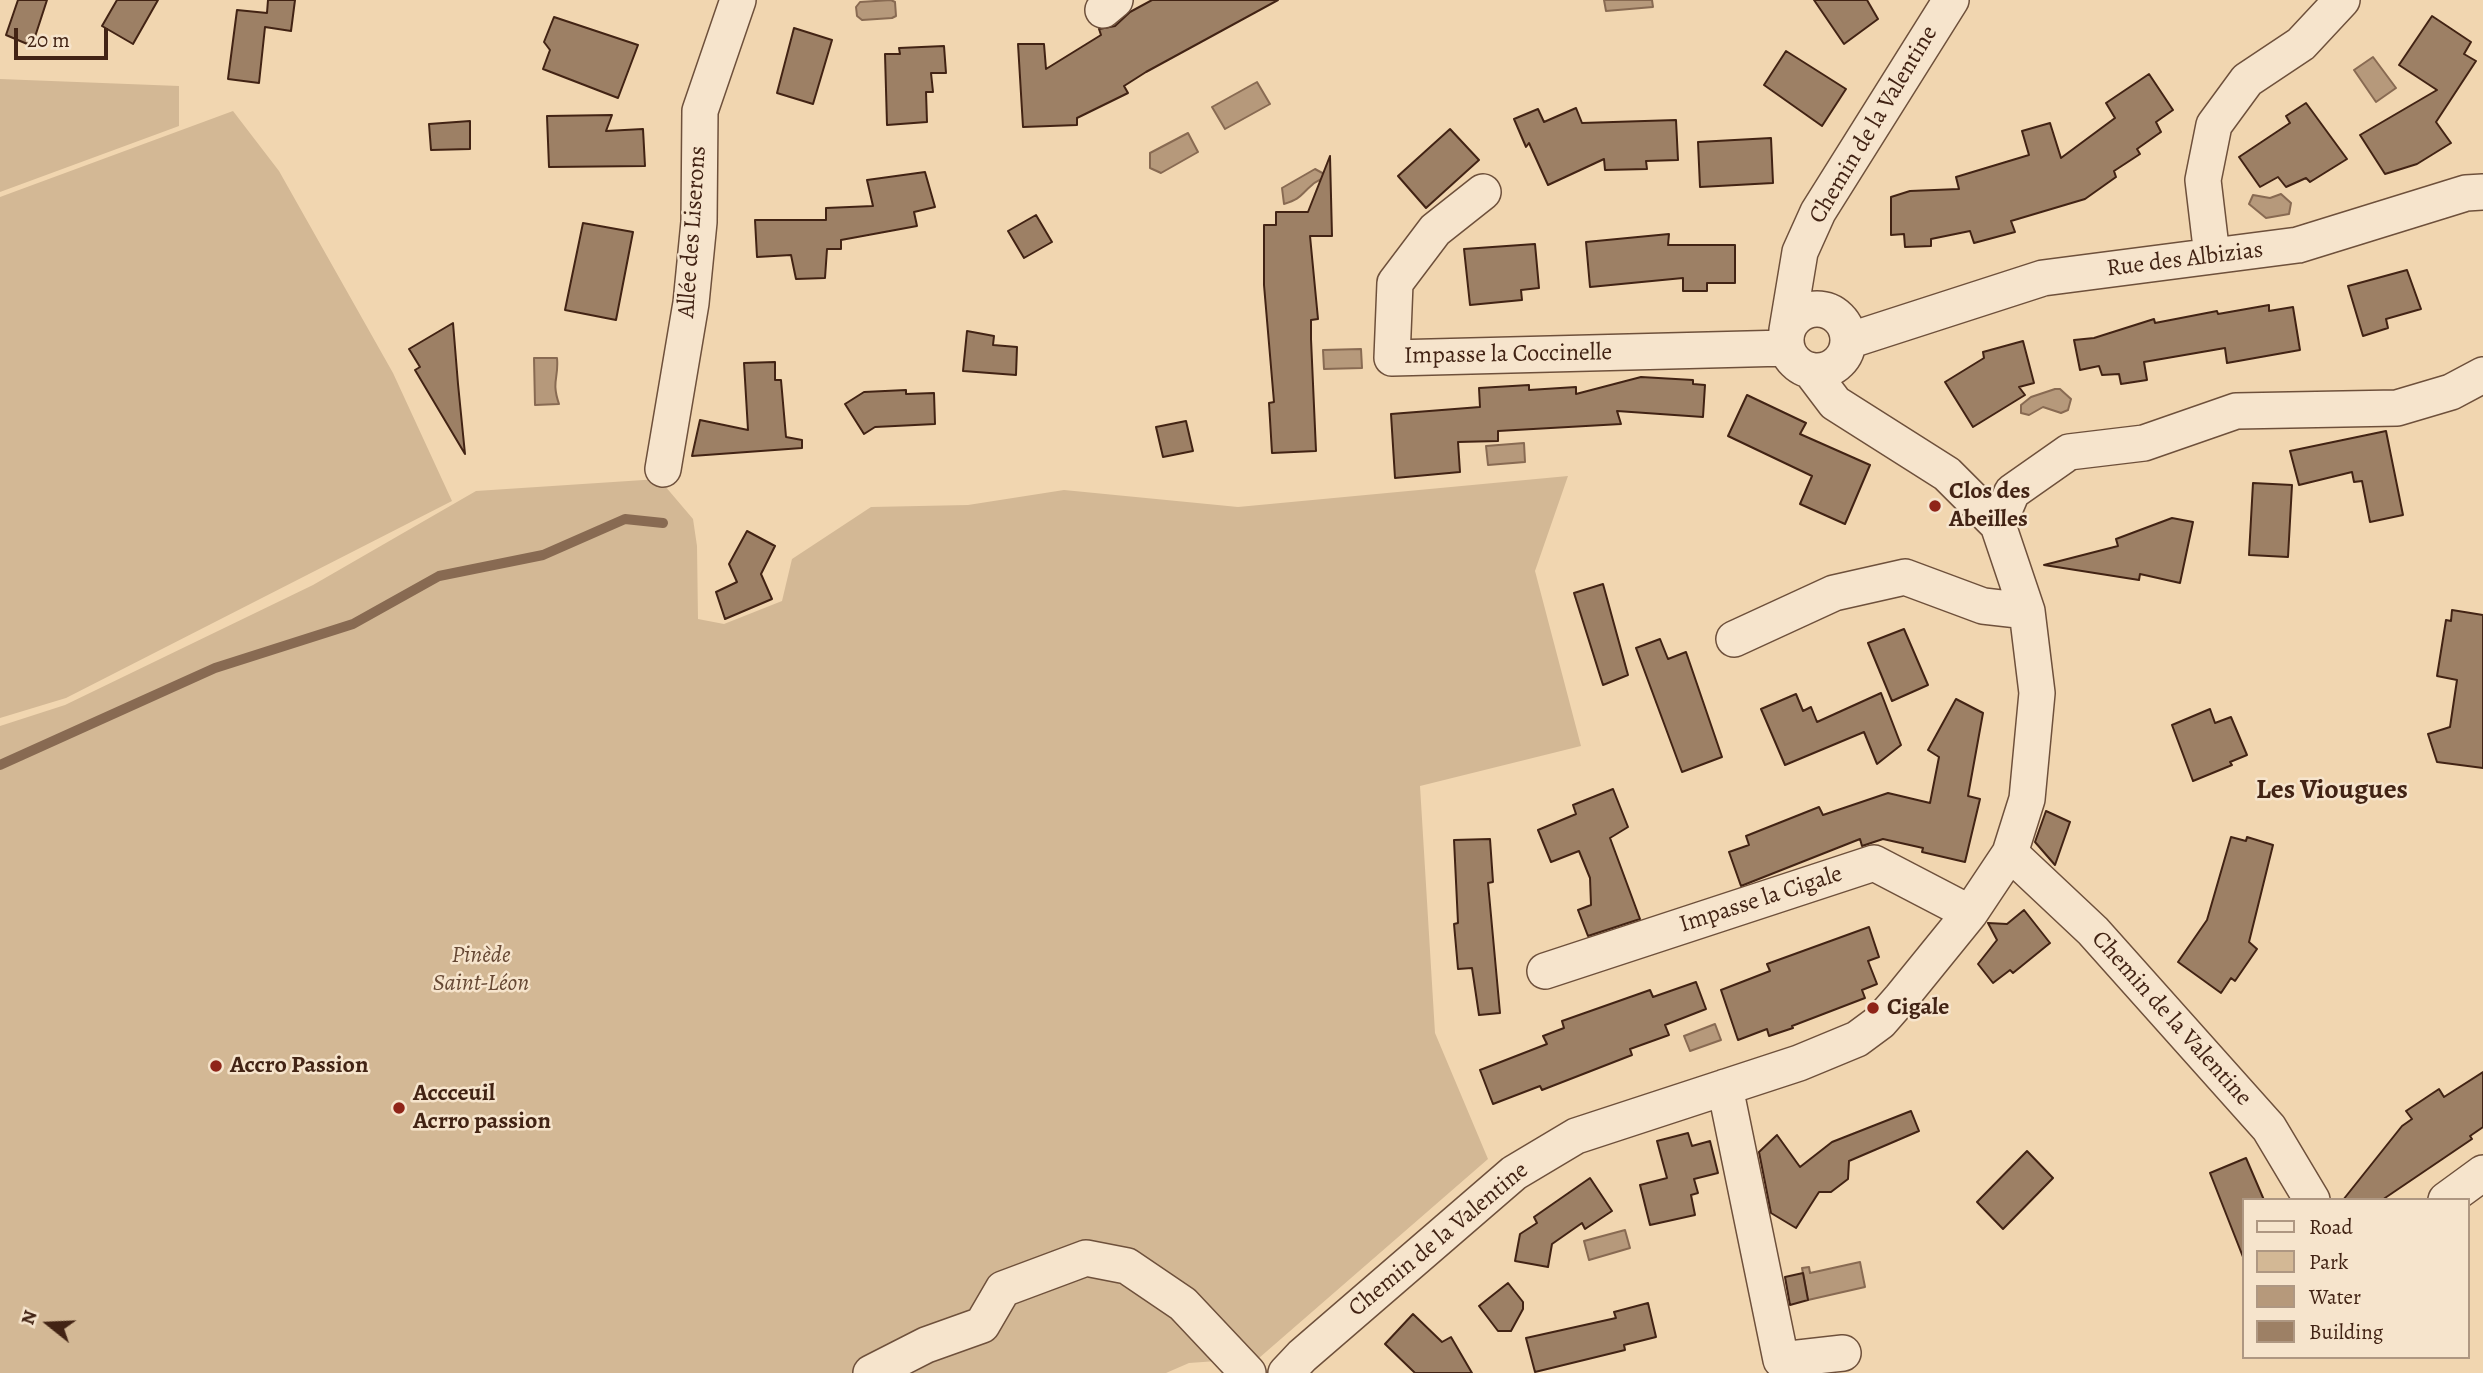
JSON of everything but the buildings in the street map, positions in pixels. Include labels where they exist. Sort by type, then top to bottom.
[{"type":"street","name":"Allée des Liserons","points":[[663,470],[691,303],[699,222],[700,111],[738,0]]},
{"type":"street","name":"Chemin de la Valentine","points":[[1286,1373],[1312,1347],[1514,1173],[1576,1136],[1799,1063],[1857,1039],[1881,1022],[1970,913],[2010,853],[2027,799],[2037,694],[2027,611],[1998,525],[1947,474],[1835,403],[1810,347],[1800,252],[1832,188],[1951,0]]},
{"type":"street","points":[[2212,256],[2203,180],[2214,125],[2247,80],[2301,44],[2342,0]]},
{"type":"street","name":"Impasse la Coccinelle","points":[[1483,192],[1434,230],[1395,283],[1392,358],[1810,347]]},
{"type":"street","name":"Rue des Albizias","points":[[1810,347],[1886,330],[2043,278],[2298,246],[2466,193],[2483,192]]},
{"type":"street","name":"Chemin de la Valentine","points":[[1800,252],[1819,308]]},
{"type":"street","points":[[1819,308],[1837,315],[1844,324],[1810,347],[1797,315],[1819,308],[1886,330]]},
{"type":"street","points":[[1998,525],[2012,492],[2070,452],[2144,443],[2236,411],[2397,408],[2451,391],[2483,375]]},
{"type":"street","points":[[1734,639],[1834,593],[1905,577],[1983,606],[2027,611]]},
{"type":"street","name":"Chemin de la Valentine","points":[[2010,853],[2093,931],[2269,1128],[2311,1198]]},
{"type":"street","name":"Impasse la Cigale","points":[[1545,971],[1874,863],[1970,913]]},
{"type":"street","points":[[1725,1087],[1781,1360],[1843,1353]]},
{"type":"street","points":[[2449,1198],[2483,1173]]},
{"type":"street","points":[[871,1373],[926,1345],[982,1325],[1003,1289],[1086,1258],[1127,1266],[1183,1304],[1248,1373]]},
{"type":"green space","points":[[0,79],[179,86],[179,126],[0,192]]},
{"type":"green space","points":[[233,111],[279,171],[393,373],[452,501],[66,698],[0,718],[0,197]]},
{"type":"green space","name":"Pinède Saint-Léon","points":[[1568,476],[1535,571],[1581,746],[1420,786],[1435,1033],[1488,1159],[1259,1358],[1189,1363],[1166,1373],[0,1373],[0,726],[65,705],[313,585],[476,491],[659,479],[693,519],[697,546],[698,619],[724,624],[782,601],[792,559],[871,507],[968,505],[1064,490],[1238,507]]},
{"type":"water","points":[[1604,0],[1652,0],[1653,7],[1606,11]]},
{"type":"water","points":[[860,2],[895,2],[896,16],[892,18],[862,20],[857,16],[856,7]]},
{"type":"water","points":[[2373,57],[2396,88],[2376,102],[2354,70]]},
{"type":"water","points":[[1257,82],[1270,104],[1225,129],[1212,107]]},
{"type":"water","points":[[1188,133],[1198,152],[1161,173],[1150,168],[1150,153]]},
{"type":"water","points":[[1315,169],[1326,175],[1297,198],[1284,204],[1282,188]]},
{"type":"water","points":[[2281,194],[2291,203],[2289,214],[2266,218],[2249,204],[2253,195],[2270,198]]},
{"type":"water","points":[[1361,349],[1362,368],[1324,369],[1323,350]]},
{"type":"water","points":[[534,358],[557,358],[555,385],[559,404],[535,405]]},
{"type":"water","points":[[2060,389],[2071,399],[2068,410],[2061,413],[2043,407],[2029,415],[2021,413],[2021,405],[2031,397]]},
{"type":"water","points":[[1524,443],[1525,462],[1488,465],[1486,446]]},
{"type":"water","points":[[1715,1024],[1721,1040],[1690,1051],[1684,1036]]},
{"type":"water","points":[[1625,1230],[1630,1248],[1589,1260],[1584,1241]]},
{"type":"water","points":[[1860,1262],[1865,1287],[1808,1300],[1802,1268],[1809,1267],[1810,1273]]},
{"type":"waterway","points":[[0,765],[215,668],[353,624],[439,576],[543,555],[625,519],[663,523]]},
{"type":"place","name":"Clos des Abeilles","points":[[1935,506]]},
{"type":"place","name":"Cigale","points":[[1873,1008]]},
{"type":"place","name":"Accro Passion","points":[[216,1066]]},
{"type":"place","name":"Accceuil Acrro passion","points":[[399,1108]]},
{"type":"district","name":"Les Viougues","points":[[2332,791]]}]
